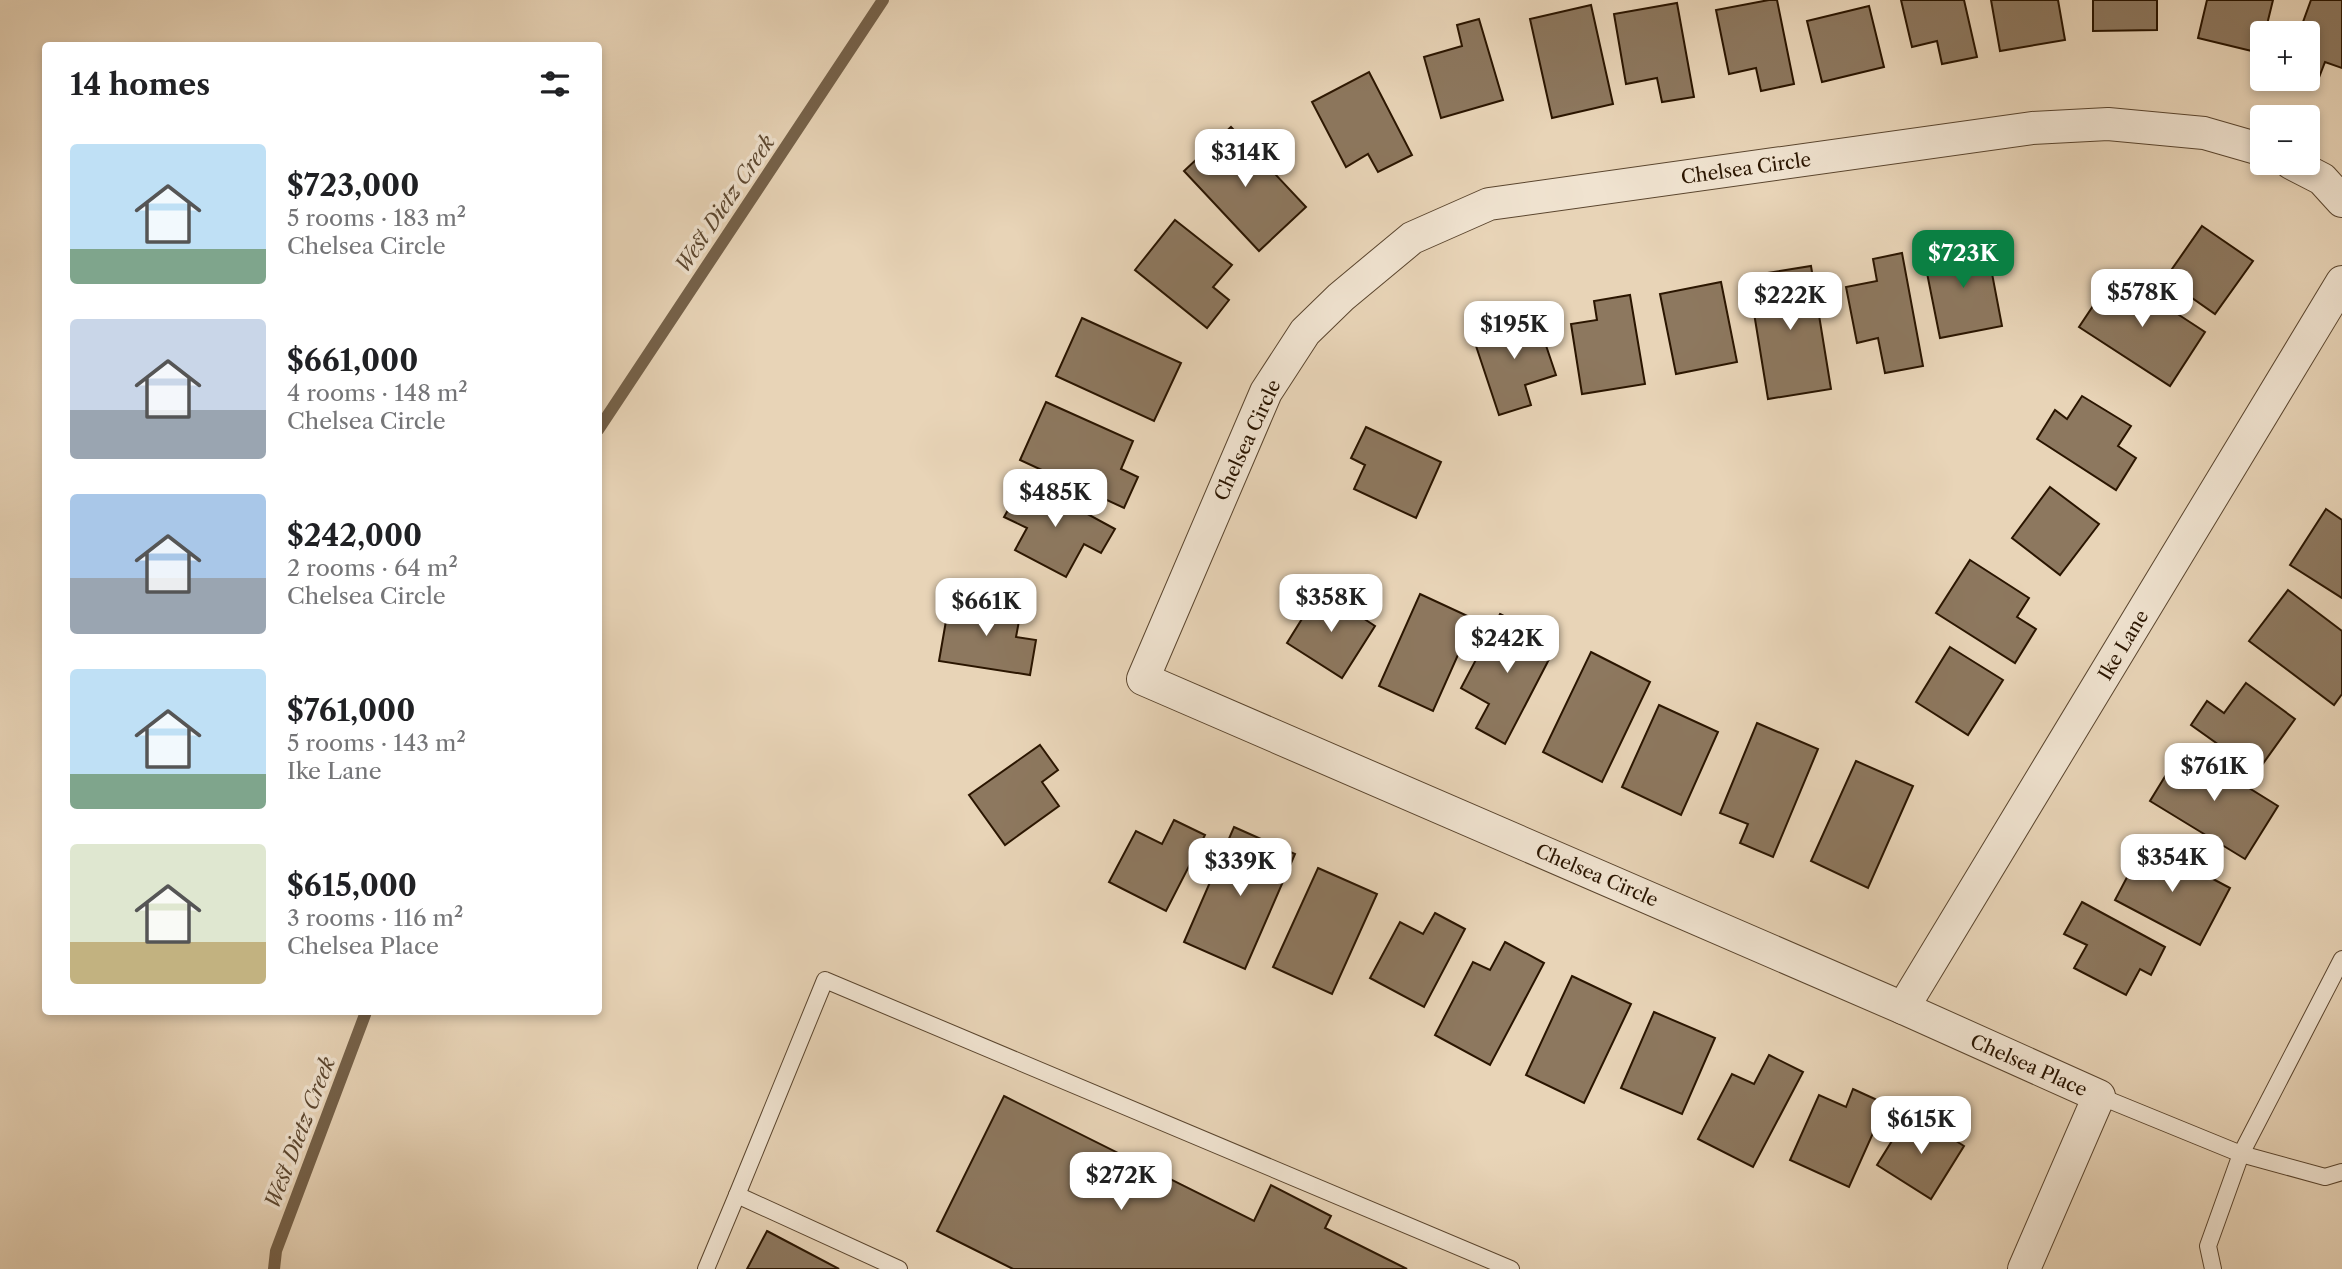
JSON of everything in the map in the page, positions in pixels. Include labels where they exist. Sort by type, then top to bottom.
[{"type":"street","name":"Chelsea Circle","points":[[1903,1007],[1143,679],[1266,392],[1305,332],[1341,297],[1412,238],[1489,204],[2032,128],[2108,124],[2204,133],[2250,146]]},
{"type":"street","points":[[2314,175],[2322,179],[2342,201]]},
{"type":"street","name":"Ike Lane","points":[[1903,1007],[2342,282]]},
{"type":"street","name":"Chelsea Place","points":[[1903,1007],[2099,1096],[2024,1269]]},
{"type":"lane","points":[[2213,1269],[2208,1246],[2241,1154],[2341,964]]},
{"type":"lane","points":[[706,1269],[825,980],[1511,1269]]},
{"type":"lane","points":[[2099,1096],[2241,1154],[2325,1177],[2342,1172]]},
{"type":"lane","points":[[737,1195],[899,1269]]},
{"type":"building","points":[[1777,0],[1794,84],[1761,91],[1756,68],[1729,74],[1716,10]]},
{"type":"building","points":[[1901,0],[1964,0],[1977,57],[1942,64],[1937,41],[1912,47]]},
{"type":"building","points":[[1991,0],[2058,0],[2065,40],[2000,51]]},
{"type":"building","points":[[2093,0],[2157,0],[2157,30],[2093,31]]},
{"type":"building","points":[[2207,0],[2273,0],[2268,21],[2250,21],[2250,51],[2198,38]]},
{"type":"building","points":[[2311,0],[2342,0],[2342,68],[2325,62],[2320,75],[2320,21],[2303,21]]},
{"type":"building","points":[[1677,3],[1694,97],[1662,102],[1657,78],[1626,84],[1614,14]]},
{"type":"building","points":[[1591,5],[1613,104],[1552,118],[1530,19]]},
{"type":"building","points":[[1869,6],[1884,67],[1822,82],[1807,21]]},
{"type":"building","points":[[1479,19],[1503,100],[1441,118],[1424,57],[1462,46],[1457,25]]},
{"type":"building","points":[[1369,72],[1412,155],[1378,172],[1368,154],[1346,167],[1312,102]]},
{"type":"building","points":[[1231,127],[1306,207],[1259,251],[1184,171]]},
{"type":"building","points":[[1175,220],[1232,265],[1213,287],[1229,300],[1207,328],[1135,270]]},
{"type":"building","points":[[2202,226],[2253,261],[2215,314],[2165,279]]},
{"type":"building","points":[[1986,242],[2002,326],[1940,338],[1923,253]]},
{"type":"building","points":[[1902,253],[1923,366],[1885,373],[1878,338],[1857,343],[1846,287],[1877,281],[1873,259]]},
{"type":"building","points":[[1811,266],[1831,389],[1768,399],[1748,276]]},
{"type":"building","points":[[2115,273],[2205,332],[2170,386],[2079,327]]},
{"type":"building","points":[[1721,282],[1737,362],[1676,374],[1660,294]]},
{"type":"building","points":[[1630,295],[1645,384],[1582,394],[1571,324],[1597,320],[1594,301]]},
{"type":"building","points":[[1535,313],[1556,375],[1525,385],[1531,405],[1499,415],[1472,334]]},
{"type":"building","points":[[1082,318],[1181,363],[1154,421],[1056,376]]},
{"type":"building","points":[[2082,396],[2131,426],[2118,446],[2136,458],[2116,490],[2037,439],[2055,410],[2067,419]]},
{"type":"building","points":[[1046,402],[1133,441],[1121,469],[1138,477],[1124,508],[1020,460]]},
{"type":"building","points":[[1366,427],[1441,462],[1416,518],[1354,489],[1365,465],[1351,458]]},
{"type":"building","points":[[1025,480],[1115,529],[1101,553],[1084,544],[1066,577],[1015,550],[1027,528],[1004,517]]},
{"type":"building","points":[[2050,487],[2099,524],[2060,575],[2012,538]]},
{"type":"building","points":[[2326,509],[2342,520],[2342,598],[2290,565]]},
{"type":"building","points":[[1970,560],[2029,598],[2017,617],[2036,629],[2015,663],[1936,613]]},
{"type":"building","points":[[1320,590],[1375,626],[1342,678],[1287,643]]},
{"type":"building","points":[[2288,590],[2342,631],[2342,694],[2334,705],[2249,641]]},
{"type":"building","points":[[1420,594],[1474,619],[1433,711],[1379,686]]},
{"type":"building","points":[[950,598],[1021,610],[1016,637],[1036,640],[1030,675],[939,661]]},
{"type":"building","points":[[1500,614],[1557,644],[1505,744],[1476,728],[1489,704],[1461,688]]},
{"type":"building","points":[[1950,647],[2003,680],[1968,735],[1916,702]]},
{"type":"building","points":[[1591,652],[1650,682],[1602,782],[1543,752]]},
{"type":"building","points":[[2246,683],[2295,719],[2257,772],[2191,725],[2207,701],[2224,713]]},
{"type":"building","points":[[1659,705],[1718,732],[1681,815],[1622,787]]},
{"type":"building","points":[[1757,723],[1818,749],[1773,857],[1740,843],[1748,824],[1720,813]]},
{"type":"building","points":[[1040,745],[1058,770],[1042,782],[1059,806],[1005,845],[969,795]]},
{"type":"building","points":[[2183,747],[2278,806],[2245,859],[2150,801]]},
{"type":"building","points":[[1856,761],[1913,786],[1868,888],[1811,861]]},
{"type":"building","points":[[1174,820],[1205,835],[1166,911],[1109,882],[1136,831],[1162,844]]},
{"type":"building","points":[[1234,827],[1295,854],[1245,969],[1184,942]]},
{"type":"building","points":[[2145,843],[2230,888],[2200,945],[2115,900]]},
{"type":"building","points":[[1318,868],[1377,894],[1332,994],[1273,967]]},
{"type":"building","points":[[2082,902],[2165,947],[2151,975],[2140,969],[2126,995],[2074,968],[2087,945],[2064,934]]},
{"type":"building","points":[[1435,913],[1465,929],[1424,1007],[1370,978],[1400,922],[1423,934]]},
{"type":"building","points":[[1505,942],[1544,963],[1490,1065],[1435,1035],[1473,962],[1490,970]]},
{"type":"building","points":[[1572,976],[1631,1004],[1584,1103],[1526,1075]]},
{"type":"building","points":[[1654,1012],[1715,1038],[1682,1114],[1621,1088]]},
{"type":"building","points":[[1769,1055],[1803,1072],[1753,1167],[1698,1139],[1732,1074],[1754,1084]]},
{"type":"building","points":[[1853,1089],[1886,1104],[1849,1187],[1790,1160],[1819,1095],[1846,1107]]},
{"type":"building","points":[[1004,1096],[1254,1221],[1271,1185],[1331,1216],[1325,1228],[1407,1269],[1013,1269],[937,1231]]},
{"type":"building","points":[[1910,1112],[1964,1146],[1931,1199],[1877,1165]]},
{"type":"building","points":[[767,1231],[839,1269],[747,1269]]},
{"type":"waterway","name":"West Dietz Creek","points":[[602,424],[883,0]]},
{"type":"waterway","name":"West Dietz Creek","points":[[274,1269],[276,1251],[365,1015]]}]
